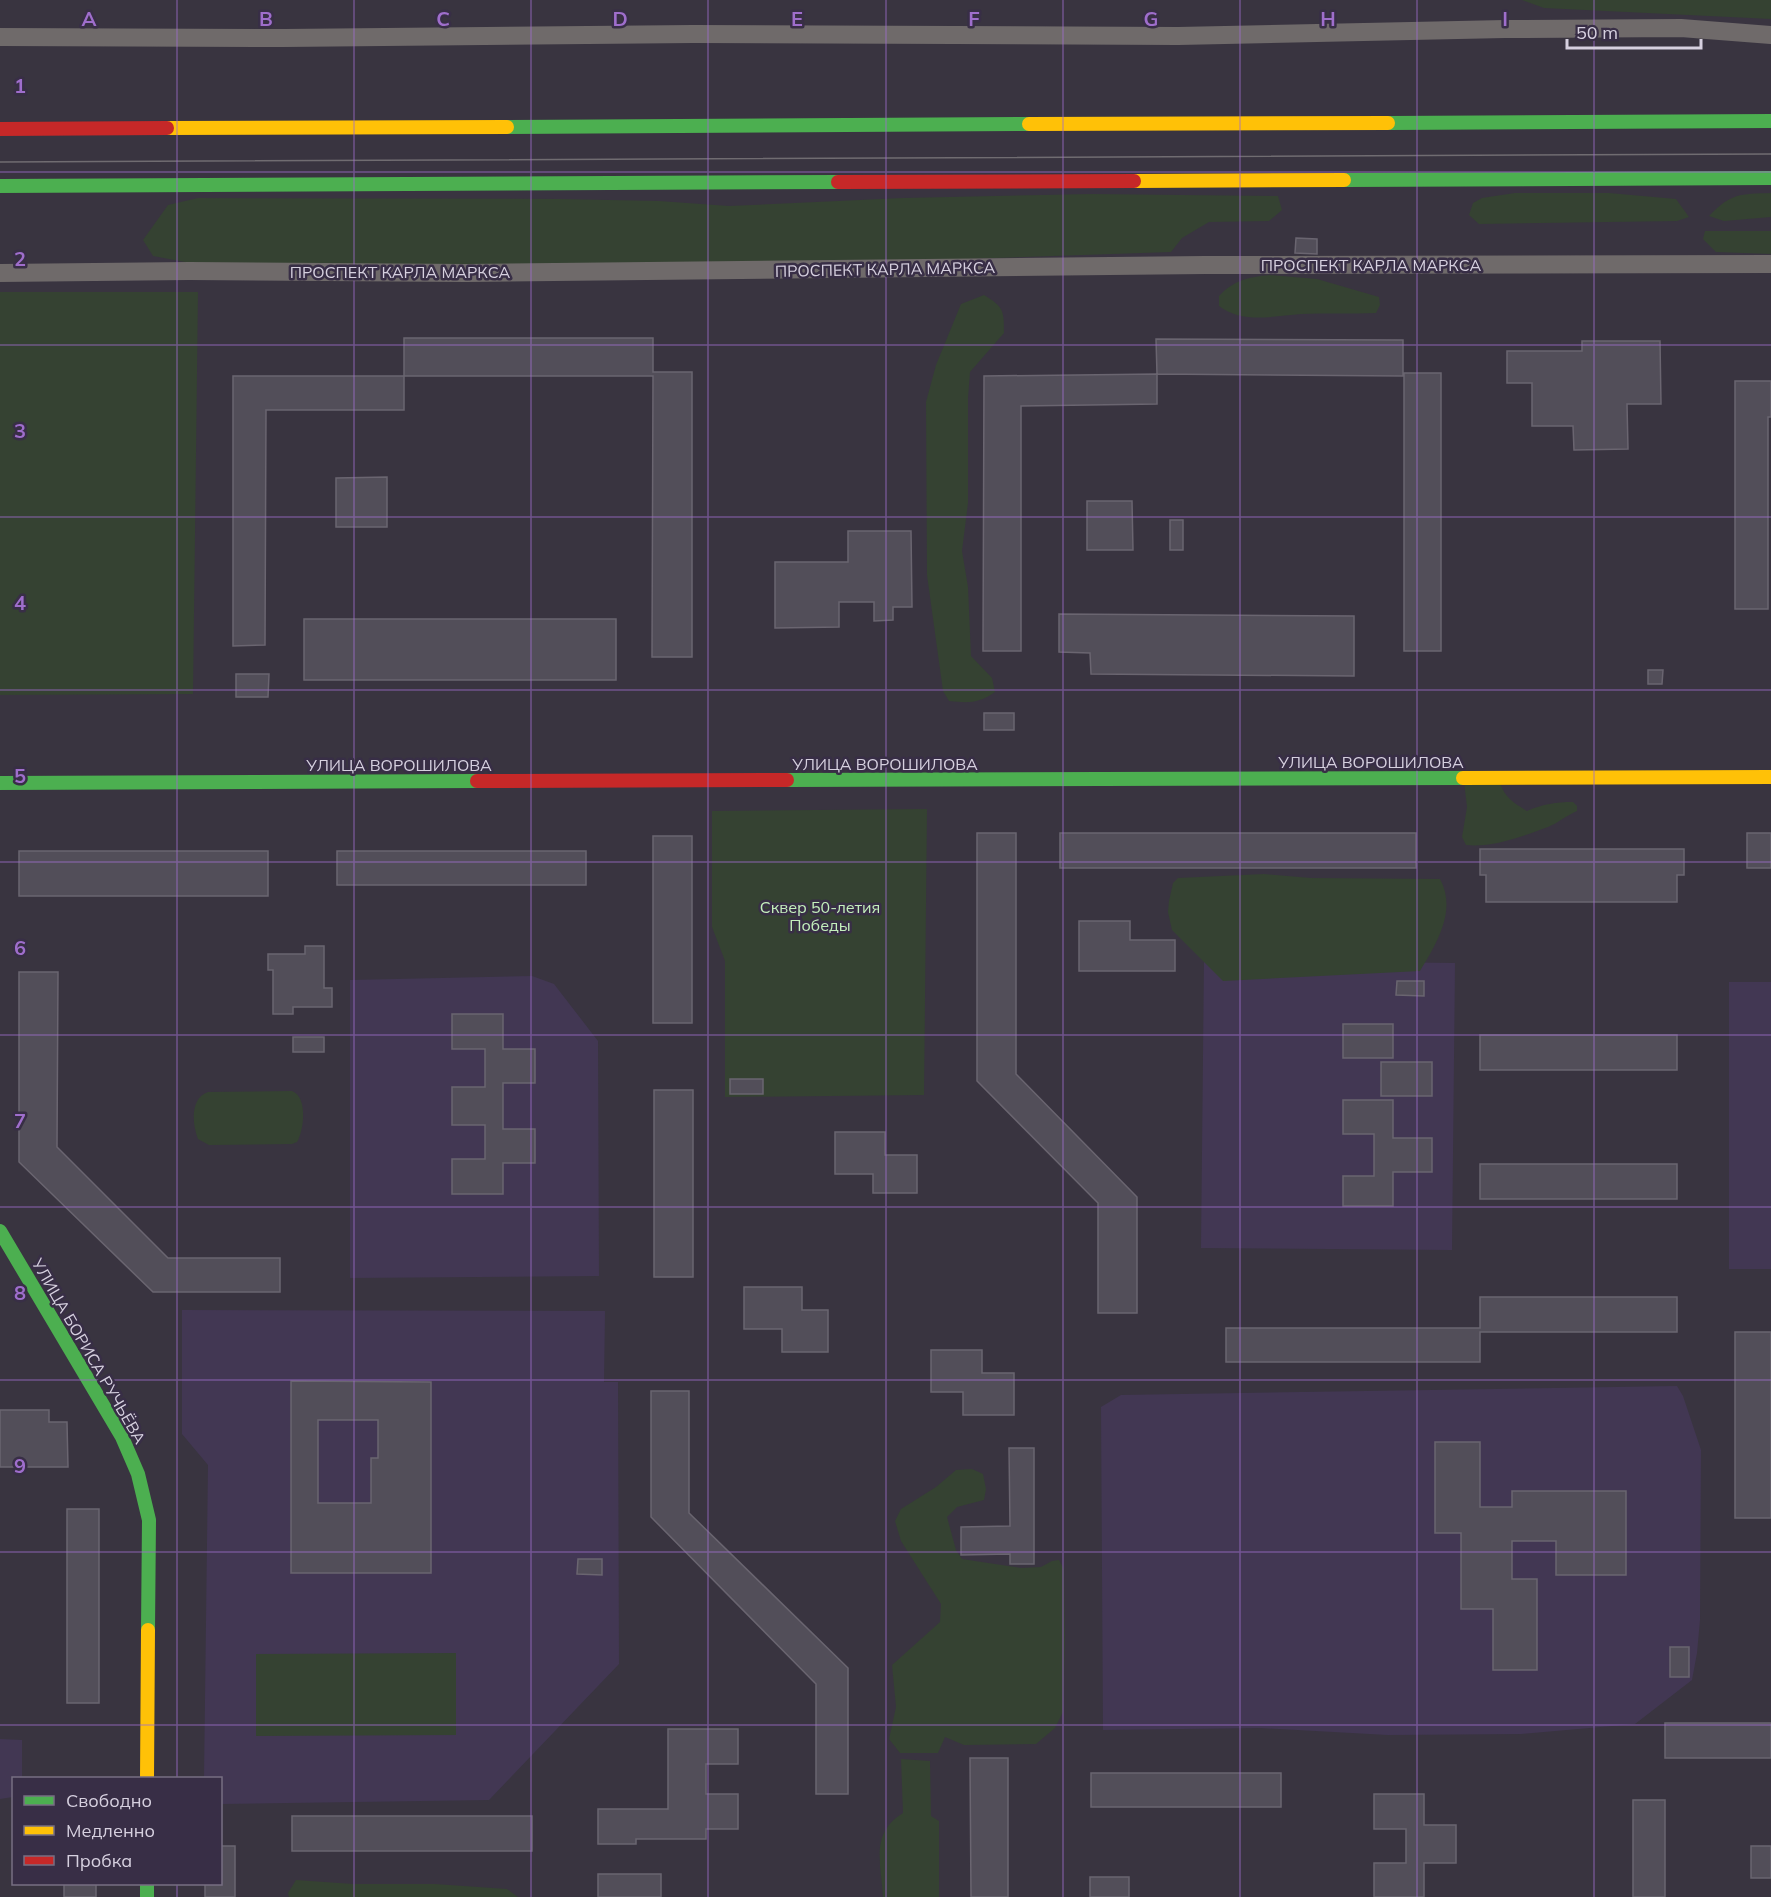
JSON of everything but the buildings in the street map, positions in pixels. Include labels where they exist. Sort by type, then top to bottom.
[{"type":"main road","points":[[0,129],[1771,121]]},
{"type":"main road","points":[[0,186],[1771,178]]},
{"type":"main road","name":"УЛИЦА ВОРОШИЛОВА","points":[[0,783],[1771,777]]},
{"type":"main road","name":"УЛИЦА БОРИСА РУЧЬЁВА","points":[[0,1231],[122,1437],[138,1474],[149,1520],[147,1777]]},
{"type":"street","points":[[0,37],[284,38],[693,34],[1178,36],[1681,28],[1771,35]]},
{"type":"street","name":"ПРОСПЕКТ КАРЛА МАРКСА","points":[[0,273],[189,271],[466,273],[1205,265],[1771,264]]},
{"type":"shaded area","points":[[1204,960],[1455,963],[1452,1250],[1201,1248]]},
{"type":"shaded area","points":[[532,976],[554,984],[598,1041],[599,1276],[350,1278],[350,980]]},
{"type":"shaded area","points":[[1729,982],[1771,982],[1771,1269],[1729,1269]]},
{"type":"shaded area","points":[[182,1310],[605,1311],[604,1382],[618,1382],[619,1664],[489,1800],[222,1804],[222,1777],[204,1777],[208,1465],[182,1434]]},
{"type":"shaded area","points":[[1677,1386],[1683,1396],[1701,1450],[1700,1620],[1697,1653],[1692,1680],[1635,1724],[1521,1734],[1388,1735],[1260,1728],[1103,1730],[1101,1407],[1121,1395]]},
{"type":"shaded area","points":[[0,1739],[22,1740],[22,1777],[12,1777],[12,1797],[0,1799]]},
{"type":"green space","points":[[1522,0],[1771,0],[1771,19],[1544,8]]},
{"type":"green space","points":[[1515,193],[1609,193],[1676,199],[1689,217],[1677,221],[1479,224],[1469,215],[1473,203],[1482,198]]},
{"type":"green space","points":[[1771,193],[1771,217],[1724,221],[1709,216],[1724,203],[1737,196]]},
{"type":"green space","points":[[1092,194],[1278,196],[1282,210],[1269,221],[1209,222],[1182,238],[1171,252],[877,262],[578,267],[201,265],[153,256],[143,240],[168,205],[198,198],[560,199],[659,201],[729,206],[903,198]]},
{"type":"green space","points":[[1705,231],[1771,231],[1771,254],[1716,252],[1703,239]]},
{"type":"green space","points":[[1270,275],[1317,279],[1379,297],[1380,305],[1376,313],[1301,314],[1259,318],[1228,312],[1219,306],[1219,296],[1230,286],[1249,278]]},
{"type":"green space","points":[[0,292],[198,292],[193,694],[0,695]]},
{"type":"green space","points":[[984,295],[1002,310],[1004,333],[970,372],[968,503],[962,551],[968,587],[971,656],[992,678],[995,692],[978,701],[962,702],[949,701],[943,691],[927,575],[926,402],[936,365],[961,304]]},
{"type":"green space","points":[[1464,782],[1500,783],[1507,796],[1527,811],[1550,804],[1573,802],[1577,806],[1577,811],[1548,827],[1518,837],[1486,845],[1466,845],[1462,837],[1467,807]]},
{"type":"green space","name":"Сквер 50-летия Победы","points":[[927,809],[924,1095],[725,1097],[725,961],[712,927],[712,811]]},
{"type":"green space","points":[[1264,874],[1311,878],[1440,879],[1445,891],[1446,903],[1443,926],[1420,971],[1223,981],[1172,930],[1168,912],[1173,883],[1178,878]]},
{"type":"green space","points":[[292,1091],[301,1100],[303,1114],[297,1142],[292,1144],[209,1145],[198,1139],[194,1126],[194,1112],[202,1095],[208,1092]]},
{"type":"green space","points":[[972,1469],[983,1474],[986,1489],[984,1500],[957,1507],[947,1517],[956,1550],[962,1559],[1021,1568],[1041,1567],[1059,1560],[1064,1569],[1063,1712],[1055,1728],[1036,1744],[964,1745],[945,1737],[938,1753],[900,1753],[889,1739],[896,1707],[892,1665],[940,1622],[941,1604],[901,1541],[895,1521],[901,1509],[936,1487],[956,1470]]},
{"type":"green space","points":[[456,1653],[456,1735],[256,1736],[256,1654]]},
{"type":"green space","points":[[901,1759],[930,1761],[931,1816],[939,1821],[939,1897],[883,1897],[880,1850],[886,1830],[903,1813]]},
{"type":"green space","points":[[296,1880],[353,1884],[435,1884],[507,1889],[518,1897],[289,1897],[288,1893]]},
{"type":"tram line","points":[[0,162],[1771,154]]},
{"type":"traffic: fast","points":[[1388,123],[1771,121]]},
{"type":"traffic: fast","points":[[507,127],[1029,124]]},
{"type":"traffic: fast","points":[[1344,180],[1771,178]]},
{"type":"traffic: fast","points":[[0,186],[838,182]]},
{"type":"traffic: fast","points":[[787,780],[1463,778]]},
{"type":"traffic: fast","points":[[0,783],[477,781]]},
{"type":"traffic: fast","points":[[0,1231],[122,1437],[138,1474],[149,1520],[148,1630]]},
{"type":"traffic: fast","points":[[147,1885],[147,1897]]},
{"type":"traffic: slow","points":[[1029,124],[1388,123]]},
{"type":"traffic: slow","points":[[167,128],[507,127]]},
{"type":"traffic: slow","points":[[1134,181],[1344,180]]},
{"type":"traffic: slow","points":[[1463,778],[1771,777]]},
{"type":"traffic: slow","points":[[147,1777],[148,1630]]},
{"type":"traffic: jam","points":[[0,129],[167,128]]},
{"type":"traffic: jam","points":[[838,182],[1134,181]]},
{"type":"traffic: jam","points":[[477,781],[787,780]]}]
